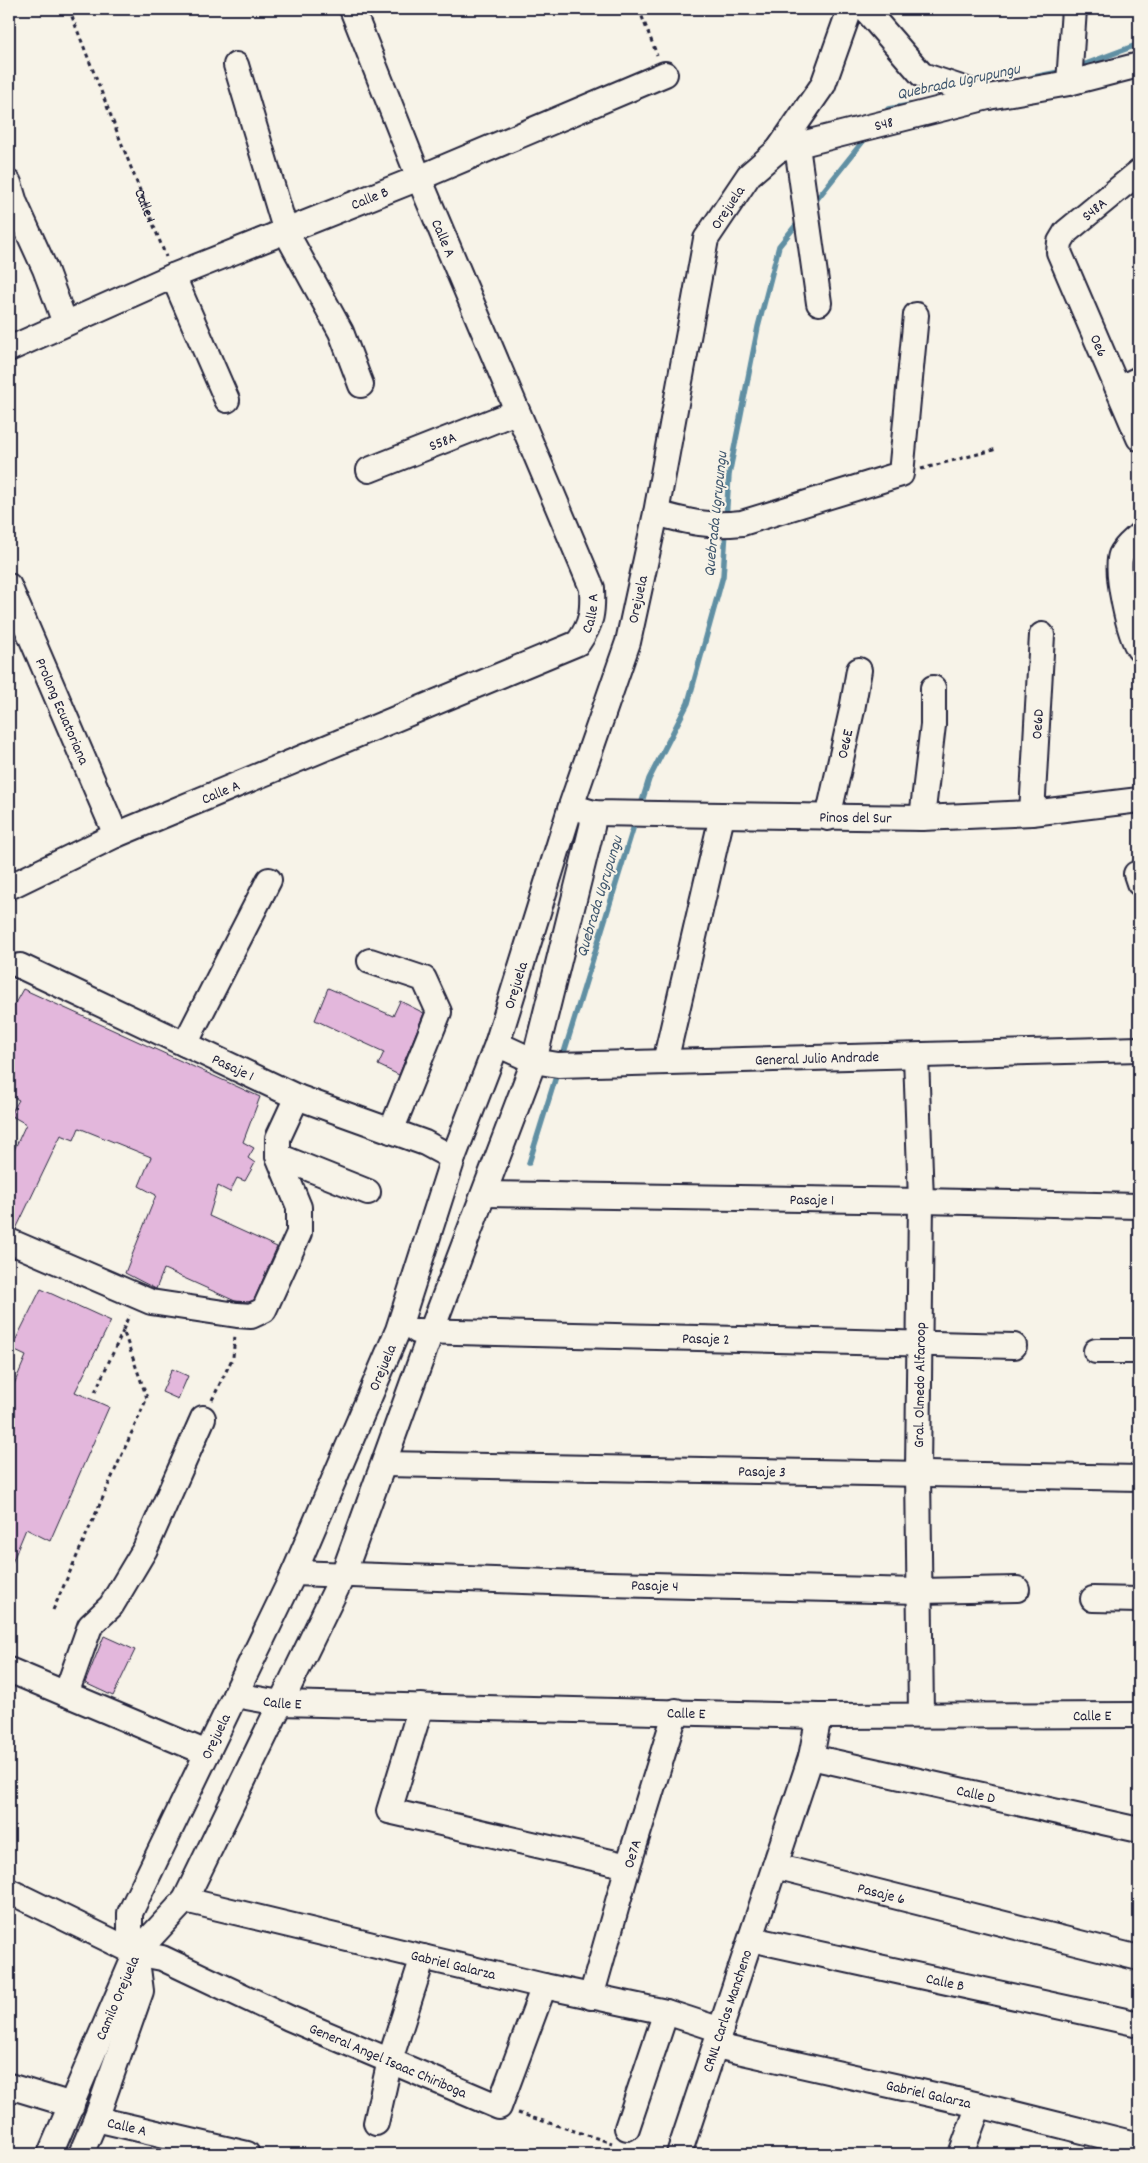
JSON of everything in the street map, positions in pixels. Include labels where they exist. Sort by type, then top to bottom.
[{"type":"street","name":"Calle A","points":[[9,887],[116,835],[578,643],[587,630],[593,612],[592,588],[516,412],[419,178],[352,9]]},
{"type":"street","name":"Orejuela","points":[[136,1953],[130,1931],[130,1913],[294,1573],[398,1330],[453,1158],[497,1044],[571,806],[628,642],[656,513],[706,239],[749,175],[788,148],[823,85],[850,9]]},
{"type":"street","points":[[866,9],[922,75],[988,97]]},
{"type":"street","points":[[1069,84],[1074,9]]},
{"type":"street","points":[[236,65],[286,232],[341,332],[361,385]]},
{"type":"street","name":"S48","points":[[788,148],[988,97],[1069,84],[1139,65]]},
{"type":"street","name":"Calle B","points":[[9,349],[173,276],[419,178],[665,74]]},
{"type":"street","points":[[788,148],[819,303]]},
{"type":"street","name":"S48A","points":[[1059,252],[1060,242],[1066,232],[1139,172]]},
{"type":"street","points":[[9,183],[15,204],[45,269],[65,324]]},
{"type":"street","name":"Oe6","points":[[1059,252],[1139,438]]},
{"type":"street","points":[[173,276],[227,400]]},
{"type":"street","points":[[656,513],[699,525],[742,523],[901,474],[916,315]]},
{"type":"street","points":[[1118,389],[1139,379]]},
{"type":"street","name":"S58A","points":[[368,470],[516,412]]},
{"type":"street","points":[[1139,535],[1124,548],[1120,557],[1120,569],[1129,630],[1139,649]]},
{"type":"street","name":"Prolong Ecuatoriana","points":[[9,586],[116,835]]},
{"type":"street","name":"Oe6D","points":[[1032,813],[1042,635]]},
{"type":"street","name":"Oe6E","points":[[828,818],[859,670]]},
{"type":"street","points":[[922,818],[933,724],[933,688]]},
{"type":"street","name":"Pinos del Sur","points":[[571,806],[594,813],[922,818],[1032,813],[1139,800]]},
{"type":"street","points":[[9,1890],[136,1953],[185,1900],[343,1575],[431,1332],[534,1061],[594,813]]},
{"type":"street","points":[[665,1062],[722,816]]},
{"type":"street","points":[[185,1044],[269,880]]},
{"type":"street","points":[[370,961],[424,979],[439,1012],[391,1131]]},
{"type":"street","name":"Pasaje 1","points":[[20,966],[297,1097],[425,1143],[453,1158]]},
{"type":"street","name":"General Julio Andrade","points":[[497,1044],[534,1061],[558,1064],[1139,1049]]},
{"type":"street","name":"Gral. Olmedo Alfaroop","points":[[916,1056],[921,1201],[918,1472],[921,1714]]},
{"type":"street","points":[[9,1241],[150,1302],[250,1316],[264,1310],[299,1233],[299,1207],[278,1156],[278,1138],[297,1097]]},
{"type":"street","points":[[278,1156],[368,1192]]},
{"type":"street","name":"Pasaje 1","points":[[484,1194],[1139,1206]]},
{"type":"street","name":"Pasaje 2","points":[[398,1330],[1014,1346]]},
{"type":"street","points":[[1096,1351],[1139,1351]]},
{"type":"street","points":[[66,1694],[90,1626],[111,1606],[145,1549],[203,1418]]},
{"type":"street","name":"Pasaje 3","points":[[384,1464],[918,1472],[1139,1478]]},
{"type":"street","name":"Pasaje 4","points":[[294,1573],[608,1584],[920,1591],[1017,1589]]},
{"type":"street","points":[[1093,1599],[1139,1600]]},
{"type":"street","points":[[9,1670],[207,1752]]},
{"type":"street","name":"Calle E","points":[[235,1695],[280,1703],[819,1716],[921,1714],[1139,1715]]},
{"type":"street","points":[[421,1706],[389,1812],[628,1866]]},
{"type":"street","name":"Oe7A","points":[[591,1997],[628,1866],[676,1712]]},
{"type":"street","points":[[775,1866],[812,1757],[819,1716]]},
{"type":"street","name":"Calle D","points":[[812,1757],[1139,1830]]},
{"type":"street","name":"CRNL Carlos Mancheno","points":[[680,2154],[775,1866]]},
{"type":"street","name":"Pasaje 6","points":[[775,1866],[1139,1958]]},
{"type":"street","name":"Gabriel Galarza","points":[[185,1900],[591,1997],[666,2012],[719,2038],[1139,2145]]},
{"type":"street","name":"Calle B","points":[[751,1939],[1139,2024]]},
{"type":"street","name":"General Angel Isaac Chiriboga","points":[[136,1953],[162,1958],[289,2018],[499,2107]]},
{"type":"street","name":"Camilo Orejuela","points":[[50,2154],[136,1953]]},
{"type":"street","name":"Camilo Orejuela","points":[[81,2154],[96,2119],[141,1991],[136,1953]]},
{"type":"street","points":[[376,2123],[390,2060],[423,1957]]},
{"type":"street","points":[[499,2107],[544,1986]]},
{"type":"street","points":[[625,2140],[666,2012]]},
{"type":"street","points":[[9,2086],[72,2104]]},
{"type":"street","points":[[961,2154],[978,2105]]},
{"type":"street","name":"Calle A","points":[[96,2119],[247,2154]]},
{"type":"path","name":"Calle 1","points":[[69,9],[173,276]]},
{"type":"path","points":[[639,9],[665,74]]},
{"type":"path","points":[[901,474],[997,449]]},
{"type":"path","points":[[95,1392],[136,1296]]},
{"type":"path","points":[[203,1418],[233,1357],[236,1315]]},
{"type":"path","points":[[53,1610],[147,1398],[123,1330]]},
{"type":"path","points":[[499,2107],[625,2140],[648,2154]]},
{"type":"building","points":[[328,988],[393,1016],[400,1001],[424,1013],[399,1075],[378,1065],[384,1052],[315,1020]]},
{"type":"building","points":[[23,989],[260,1097],[243,1142],[254,1148],[248,1158],[255,1163],[245,1181],[237,1178],[230,1192],[218,1186],[209,1216],[277,1247],[254,1300],[248,1302],[235,1301],[164,1269],[156,1289],[125,1273],[156,1195],[139,1186],[151,1157],[79,1128],[74,1140],[61,1135],[16,1229],[9,1227],[9,1161],[26,1124],[10,1115],[19,1100],[9,1095],[9,1014]]},
{"type":"building","points":[[41,1289],[111,1321],[75,1392],[109,1407],[50,1541],[26,1529],[9,1570],[9,1396],[26,1356],[11,1349]]},
{"type":"building","points":[[172,1369],[188,1376],[178,1399],[162,1392]]},
{"type":"building","points":[[104,1636],[135,1650],[113,1696],[85,1683]]},
{"type":"waterway","name":"Quebrada Ugrupungu","points":[[1075,68],[1139,44]]},
{"type":"waterway","name":"Quebrada Ugrupungu","points":[[1034,77],[1064,71]]},
{"type":"waterway","name":"Quebrada Ugrupungu","points":[[883,116],[888,109],[910,105]]},
{"type":"waterway","name":"Quebrada Ugrupungu","points":[[813,204],[868,135]]},
{"type":"waterway","name":"Quebrada Ugrupungu","points":[[726,519],[729,475],[758,327],[779,246],[801,219]]},
{"type":"waterway","name":"Quebrada Ugrupungu","points":[[640,808],[649,779],[688,703],[723,576],[726,531]]},
{"type":"waterway","name":"Quebrada Ugrupungu","points":[[562,1059],[636,819]]},
{"type":"waterway","name":"Quebrada Ugrupungu","points":[[529,1163],[558,1070]]}]
